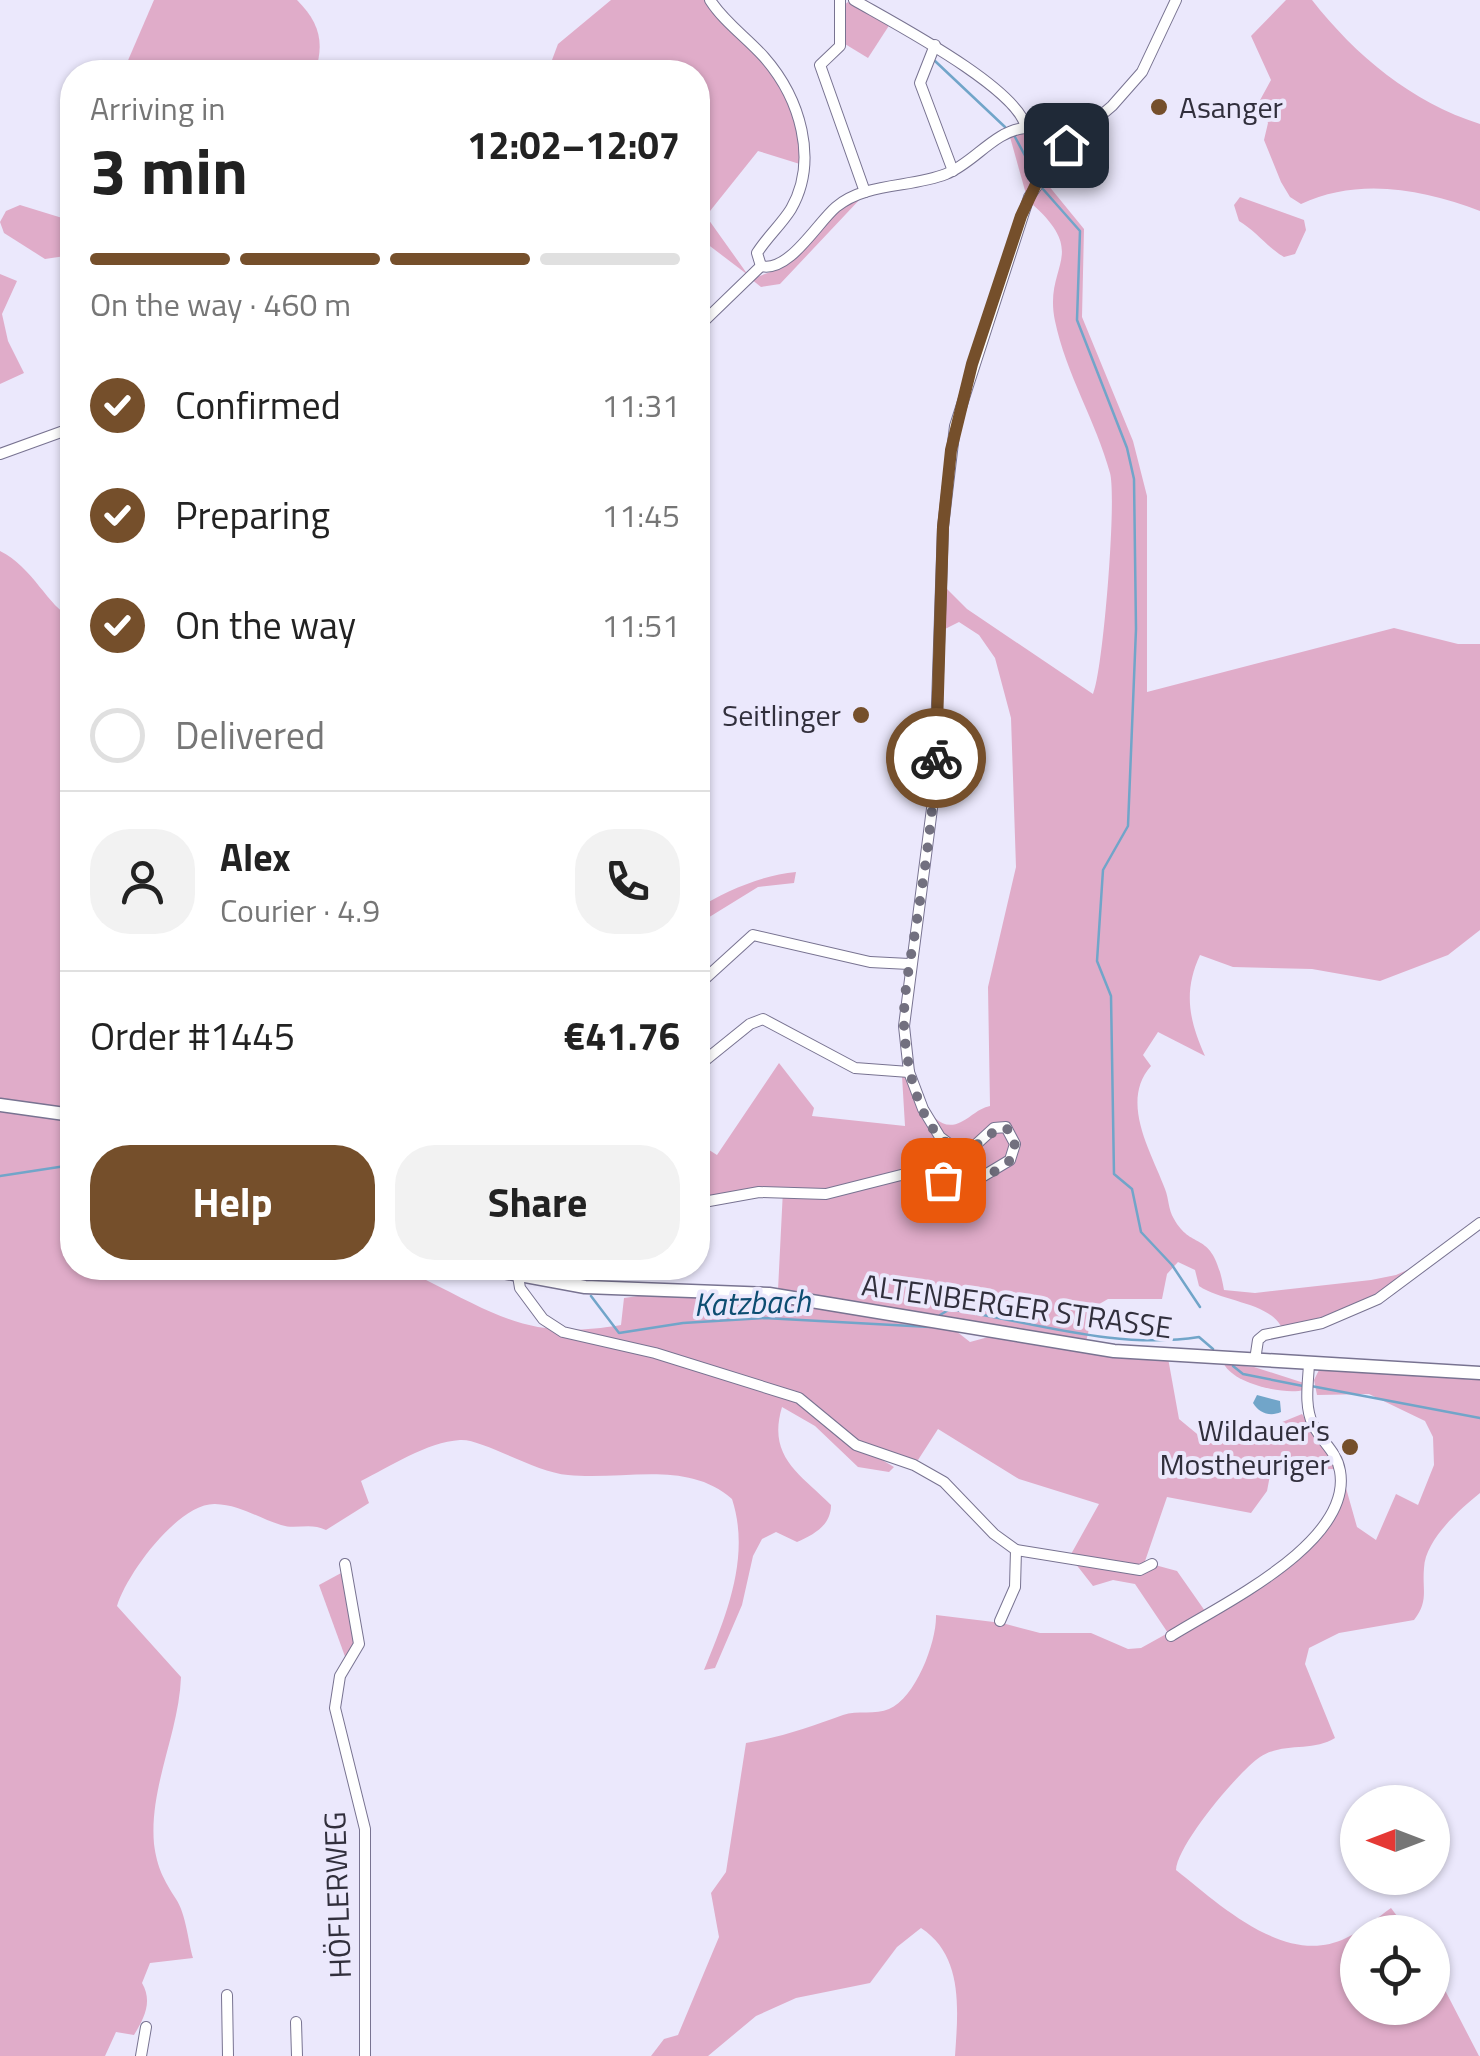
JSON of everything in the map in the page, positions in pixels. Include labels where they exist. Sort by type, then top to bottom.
[{"type":"street","points":[[710,0],[777,74],[803,134],[806,171],[792,207],[757,253],[761,266]]},
{"type":"street","points":[[840,0],[840,46],[820,65],[864,192]]},
{"type":"street","points":[[854,0],[935,45],[1017,110],[1026,128]]},
{"type":"street","points":[[710,1201],[760,1192],[826,1194],[901,1175],[968,1180],[1004,1166],[1015,1144],[1010,1130],[994,1128],[977,1147],[956,1149],[932,1127],[909,1072],[904,1026],[934,793],[943,527],[955,426],[1021,216],[1037,182],[1066,145],[1112,106],[1142,72],[1176,0]]},
{"type":"street","points":[[935,45],[926,58],[920,83],[953,171]]},
{"type":"street","points":[[710,315],[761,266],[775,267],[785,261],[832,210],[864,192],[953,171],[1000,137],[1026,128],[1050,132],[1066,145]]},
{"type":"street","points":[[0,454],[60,432]]},
{"type":"street","points":[[710,974],[753,935],[870,962],[910,964]]},
{"type":"street","points":[[710,1056],[750,1024],[763,1019],[855,1068],[909,1072]]},
{"type":"street","points":[[0,1105],[60,1114]]},
{"type":"street","points":[[1255,1360],[1258,1340],[1264,1335],[1322,1323],[1378,1299],[1480,1222]]},
{"type":"street","points":[[519,1280],[535,1308],[563,1332],[655,1353],[799,1398],[856,1445],[914,1465],[944,1482],[994,1534],[1016,1550],[1140,1570],[1152,1564]]},
{"type":"street","name":"ALTENBERGER STRASSE","points":[[546,1280],[601,1288],[752,1292],[1100,1349],[1480,1373]]},
{"type":"street","points":[[1171,1636],[1258,1584],[1303,1548],[1338,1501],[1340,1466],[1313,1424],[1308,1385],[1310,1364]]},
{"type":"street","points":[[1000,1621],[1016,1587],[1016,1550]]},
{"type":"street","name":"HÖFLERWEG","points":[[344,1564],[359,1644],[340,1676],[335,1708],[365,1829],[366,2056]]},
{"type":"street","points":[[227,1995],[228,2056]]},
{"type":"street","points":[[296,2022],[296,2056]]},
{"type":"street","points":[[141,2056],[146,2027]]},
{"type":"shaded area","points":[[154,0],[297,0],[310,16],[320,42],[318,60],[128,60]]},
{"type":"shaded area","points":[[611,0],[707,0],[777,80],[798,125],[803,165],[758,151],[710,211],[710,60],[552,60],[558,44]]},
{"type":"shaded area","points":[[1286,0],[1312,0],[1347,40],[1387,75],[1431,103],[1480,124],[1480,211],[1436,197],[1390,189],[1345,191],[1301,204],[1290,197],[1264,140],[1268,123],[1259,102],[1271,80],[1251,36]]},
{"type":"shaded area","points":[[848,2],[890,24],[868,58],[845,44],[844,5]]},
{"type":"shaded area","points":[[1033,131],[1045,134],[1055,146],[1026,194],[1010,137]]},
{"type":"shaded area","points":[[1044,180],[1084,229],[1082,317],[1133,441],[1147,496],[1147,692],[1394,628],[1458,644],[1480,644],[1480,930],[1448,955],[1380,981],[1312,969],[1233,967],[1200,955],[1191,981],[1190,1006],[1205,1056],[1158,1032],[1143,1055],[1151,1066],[1138,1095],[1146,1144],[1174,1219],[1214,1257],[1224,1290],[1255,1293],[1371,1280],[1396,1275],[1423,1263],[1390,1286],[1320,1318],[1281,1326],[1266,1312],[1199,1286],[1195,1270],[1178,1262],[1167,1274],[1162,1299],[1108,1299],[1094,1307],[1086,1342],[778,1290],[783,1190],[710,1199],[710,1151],[717,1155],[779,1063],[814,1108],[812,1116],[905,1126],[902,1076],[942,1123],[961,1122],[990,1106],[988,987],[1016,867],[1011,718],[995,658],[979,635],[959,622],[943,630],[944,586],[967,609],[1093,694],[1105,621],[1110,548],[1110,473],[1055,321],[1053,302],[1062,249],[1049,221],[1031,203]]},
{"type":"shaded area","points":[[862,197],[780,284],[761,287],[751,279],[782,268],[832,215]]},
{"type":"shaded area","points":[[1240,197],[1304,220],[1306,230],[1295,254],[1284,257],[1239,221],[1234,205]]},
{"type":"shaded area","points":[[20,205],[60,217],[60,257],[45,259],[4,233],[0,222],[6,211]]},
{"type":"shaded area","points":[[710,222],[748,275],[710,246]]},
{"type":"shaded area","points":[[0,274],[17,281],[2,314],[8,341],[24,373],[0,384]]},
{"type":"shaded area","points":[[0,551],[22,567],[60,610],[60,1109],[0,1100]]},
{"type":"shaded area","points":[[796,872],[794,883],[758,887],[710,917],[710,901],[757,880]]},
{"type":"shaded area","points":[[0,1109],[60,1118],[60,1280],[426,1280],[498,1315],[564,1330],[621,1325],[624,1298],[652,1294],[738,1295],[956,1331],[970,1342],[992,1336],[1168,1358],[1179,1419],[1208,1443],[1230,1443],[1302,1414],[1337,1469],[1271,1470],[1267,1491],[1251,1513],[1167,1497],[1143,1567],[1070,1556],[1099,1504],[1019,1479],[938,1429],[918,1460],[872,1454],[894,1467],[889,1472],[858,1467],[815,1426],[782,1407],[779,1439],[783,1452],[798,1474],[831,1505],[830,1512],[821,1528],[797,1542],[776,1532],[762,1539],[753,1556],[742,1605],[715,1668],[704,1670],[728,1607],[739,1543],[732,1499],[695,1479],[654,1474],[554,1473],[481,1444],[460,1440],[422,1450],[361,1481],[369,1503],[326,1530],[281,1525],[224,1505],[201,1507],[156,1542],[131,1576],[117,1606],[181,1677],[156,1802],[154,1844],[162,1873],[182,1912],[193,1958],[150,1963],[142,1983],[147,2003],[141,2022],[134,2035],[116,2032],[105,2056],[0,2056]]},
{"type":"shaded area","points":[[1224,1364],[1254,1367],[1304,1383],[1304,1390],[1260,1386],[1238,1377]]},
{"type":"shaded area","points":[[1319,1370],[1480,1380],[1480,1493],[1454,1516],[1430,1547],[1424,1568],[1423,1601],[1414,1620],[1339,1633],[1309,1648],[1305,1664],[1335,1738],[1317,1745],[1269,1752],[1250,1765],[1197,1827],[1176,1870],[1233,1914],[1277,1939],[1300,1945],[1340,1940],[1340,2025],[1450,2025],[1450,2000],[1479,2056],[955,2056],[957,2003],[951,1969],[945,1953],[921,1928],[897,1947],[870,1983],[796,1998],[756,2016],[708,2056],[651,2056],[664,2039],[678,2035],[719,1937],[711,1893],[726,1872],[746,1743],[848,1714],[884,1711],[899,1703],[923,1668],[936,1615],[1002,1623],[1040,1633],[1091,1633],[1128,1649],[1141,1648],[1168,1633],[1135,1584],[1113,1580],[1093,1586],[1075,1563],[1139,1573],[1155,1565],[1177,1571],[1205,1611],[1173,1640],[1315,1541],[1344,1481],[1357,1527],[1376,1540],[1396,1494],[1418,1505],[1434,1465],[1433,1437],[1425,1421],[1369,1394],[1317,1395],[1314,1380]]},
{"type":"shaded area","points":[[343,1572],[356,1643],[347,1662],[319,1585]]},
{"type":"water","points":[[1257,1395],[1280,1401],[1281,1412],[1269,1414],[1258,1409],[1253,1403]]},
{"type":"waterway","points":[[935,61],[1005,127]]},
{"type":"waterway","points":[[1015,137],[1036,176]]},
{"type":"waterway","points":[[1042,188],[1080,231],[1077,320],[1127,448],[1134,479],[1136,629],[1128,826],[1103,870],[1097,961],[1111,996],[1114,1174],[1132,1189],[1141,1232],[1172,1265],[1200,1307]]},
{"type":"waterway","name":"Katzbach","points":[[0,1176],[60,1167]]},
{"type":"waterway","name":"Katzbach","points":[[591,1296],[619,1333],[683,1323],[764,1318],[930,1327]]},
{"type":"waterway","name":"Katzbach","points":[[940,1315],[950,1309],[1074,1333],[1137,1340],[1199,1337],[1213,1349]]},
{"type":"waterway","name":"Katzbach","points":[[1233,1366],[1243,1374],[1303,1386]]},
{"type":"waterway","name":"Katzbach","points":[[1311,1386],[1480,1418]]},
{"type":"way so far","points":[[936,758],[932,822],[906,996],[904,1026],[909,1072],[932,1127],[948,1144],[970,1150],[994,1128],[1006,1127],[1015,1144],[1010,1160],[998,1171],[968,1180],[943,1180]]},
{"type":"place","name":"Asanger","points":[[1159,107]]},
{"type":"place","name":"Seitlinger","points":[[861,715]]},
{"type":"place","name":"Wildauer's Mostheuriger","points":[[1350,1447]]},
{"type":"route","points":[[936,758],[943,527],[955,426],[1021,216],[1037,182],[1066,145]]}]
